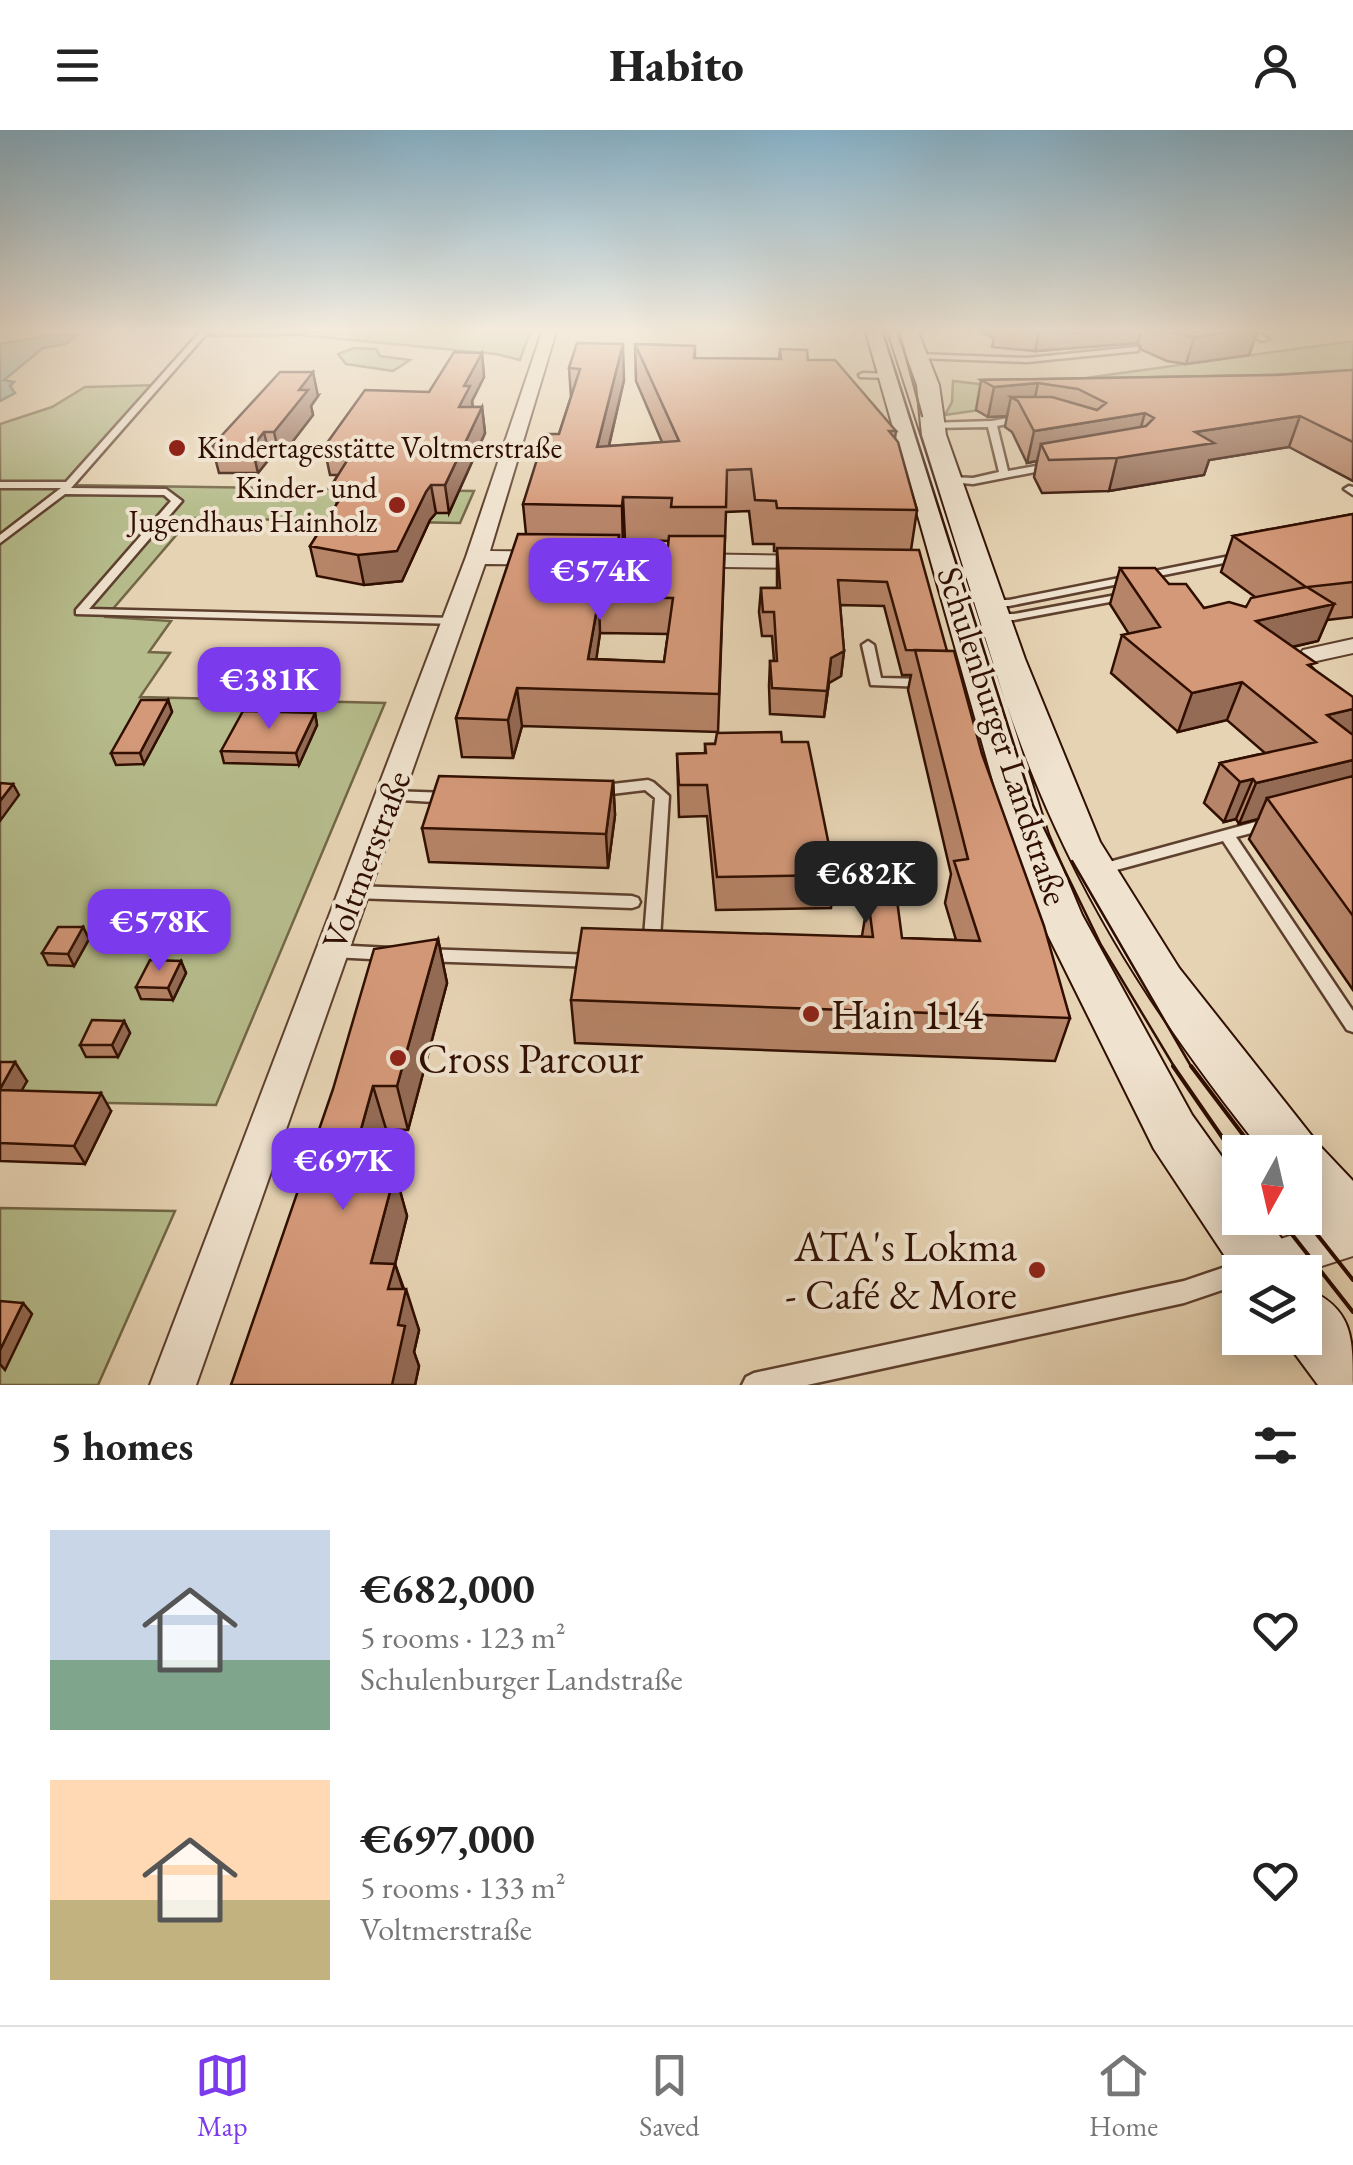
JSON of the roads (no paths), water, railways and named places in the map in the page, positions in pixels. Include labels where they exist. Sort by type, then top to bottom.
[{"type":"main road","name":"Schulenburger Landstraße","points":[[883,391],[952,564],[984,612],[978,684],[1028,834],[1060,915],[1173,1132],[1245,1255]]},
{"type":"main road","name":"Schulenburger Landstraße","points":[[929,391],[932,425],[951,480],[952,564]]},
{"type":"main road","name":"Schulenburger Landstraße","points":[[978,684],[1058,795],[1097,870],[1210,1050],[1280,1135]]},
{"type":"main road","points":[[1322,1186],[1353,1223]]},
{"type":"main road","points":[[1322,1340],[1353,1380]]},
{"type":"street","name":"Voltmerstraße","points":[[172,1385],[454,622],[531,391]]},
{"type":"street","points":[[477,558],[826,562]]},
{"type":"street","points":[[1312,655],[1353,646]]},
{"type":"street","points":[[1299,1255],[1353,1236]]},
{"type":"lane","points":[[0,540],[65,488],[152,391]]},
{"type":"lane","points":[[932,425],[992,424],[1030,417]]},
{"type":"lane","points":[[992,424],[1004,474]]},
{"type":"lane","points":[[951,480],[973,482],[1061,464]]},
{"type":"lane","points":[[0,485],[166,492],[177,501],[80,612],[454,622]]},
{"type":"lane","points":[[984,612],[1009,603],[1255,554]]},
{"type":"lane","points":[[984,612],[1014,618],[1111,597],[1145,596]]},
{"type":"lane","points":[[868,645],[875,682],[978,684]]},
{"type":"lane","points":[[583,792],[648,784],[662,796],[652,939],[637,954]]},
{"type":"lane","points":[[390,796],[462,798]]},
{"type":"lane","points":[[1097,870],[1291,817]]},
{"type":"lane","points":[[1227,835],[1353,1025]]},
{"type":"lane","points":[[354,892],[632,902]]},
{"type":"lane","points":[[332,952],[616,962]]},
{"type":"lane","points":[[754,1385],[1222,1281]]},
{"type":"tram line","points":[[902,391],[1033,805],[1101,945],[1175,1068]]},
{"type":"tram line","points":[[915,391],[922,416]]},
{"type":"tram line","points":[[1072,861],[1192,1068]]},
{"type":"tram line","points":[[1173,1066],[1222,1137]]},
{"type":"tram line","points":[[1191,1066],[1243,1135]]},
{"type":"tram line","points":[[1292,1235],[1353,1312]]},
{"type":"tram line","points":[[1317,1235],[1353,1280]]},
{"type":"place","name":"Kindertagesstätte Voltmerstraße","points":[[177,448]]},
{"type":"place","name":"Kinder- und Jugendhaus Hainholz","points":[[397,505]]},
{"type":"place","name":"Hain 114","points":[[811,1014]]},
{"type":"place","name":"Cross Parcour","points":[[398,1058]]},
{"type":"place","name":"ATA's Lokma - Café & More","points":[[1037,1270]]}]
